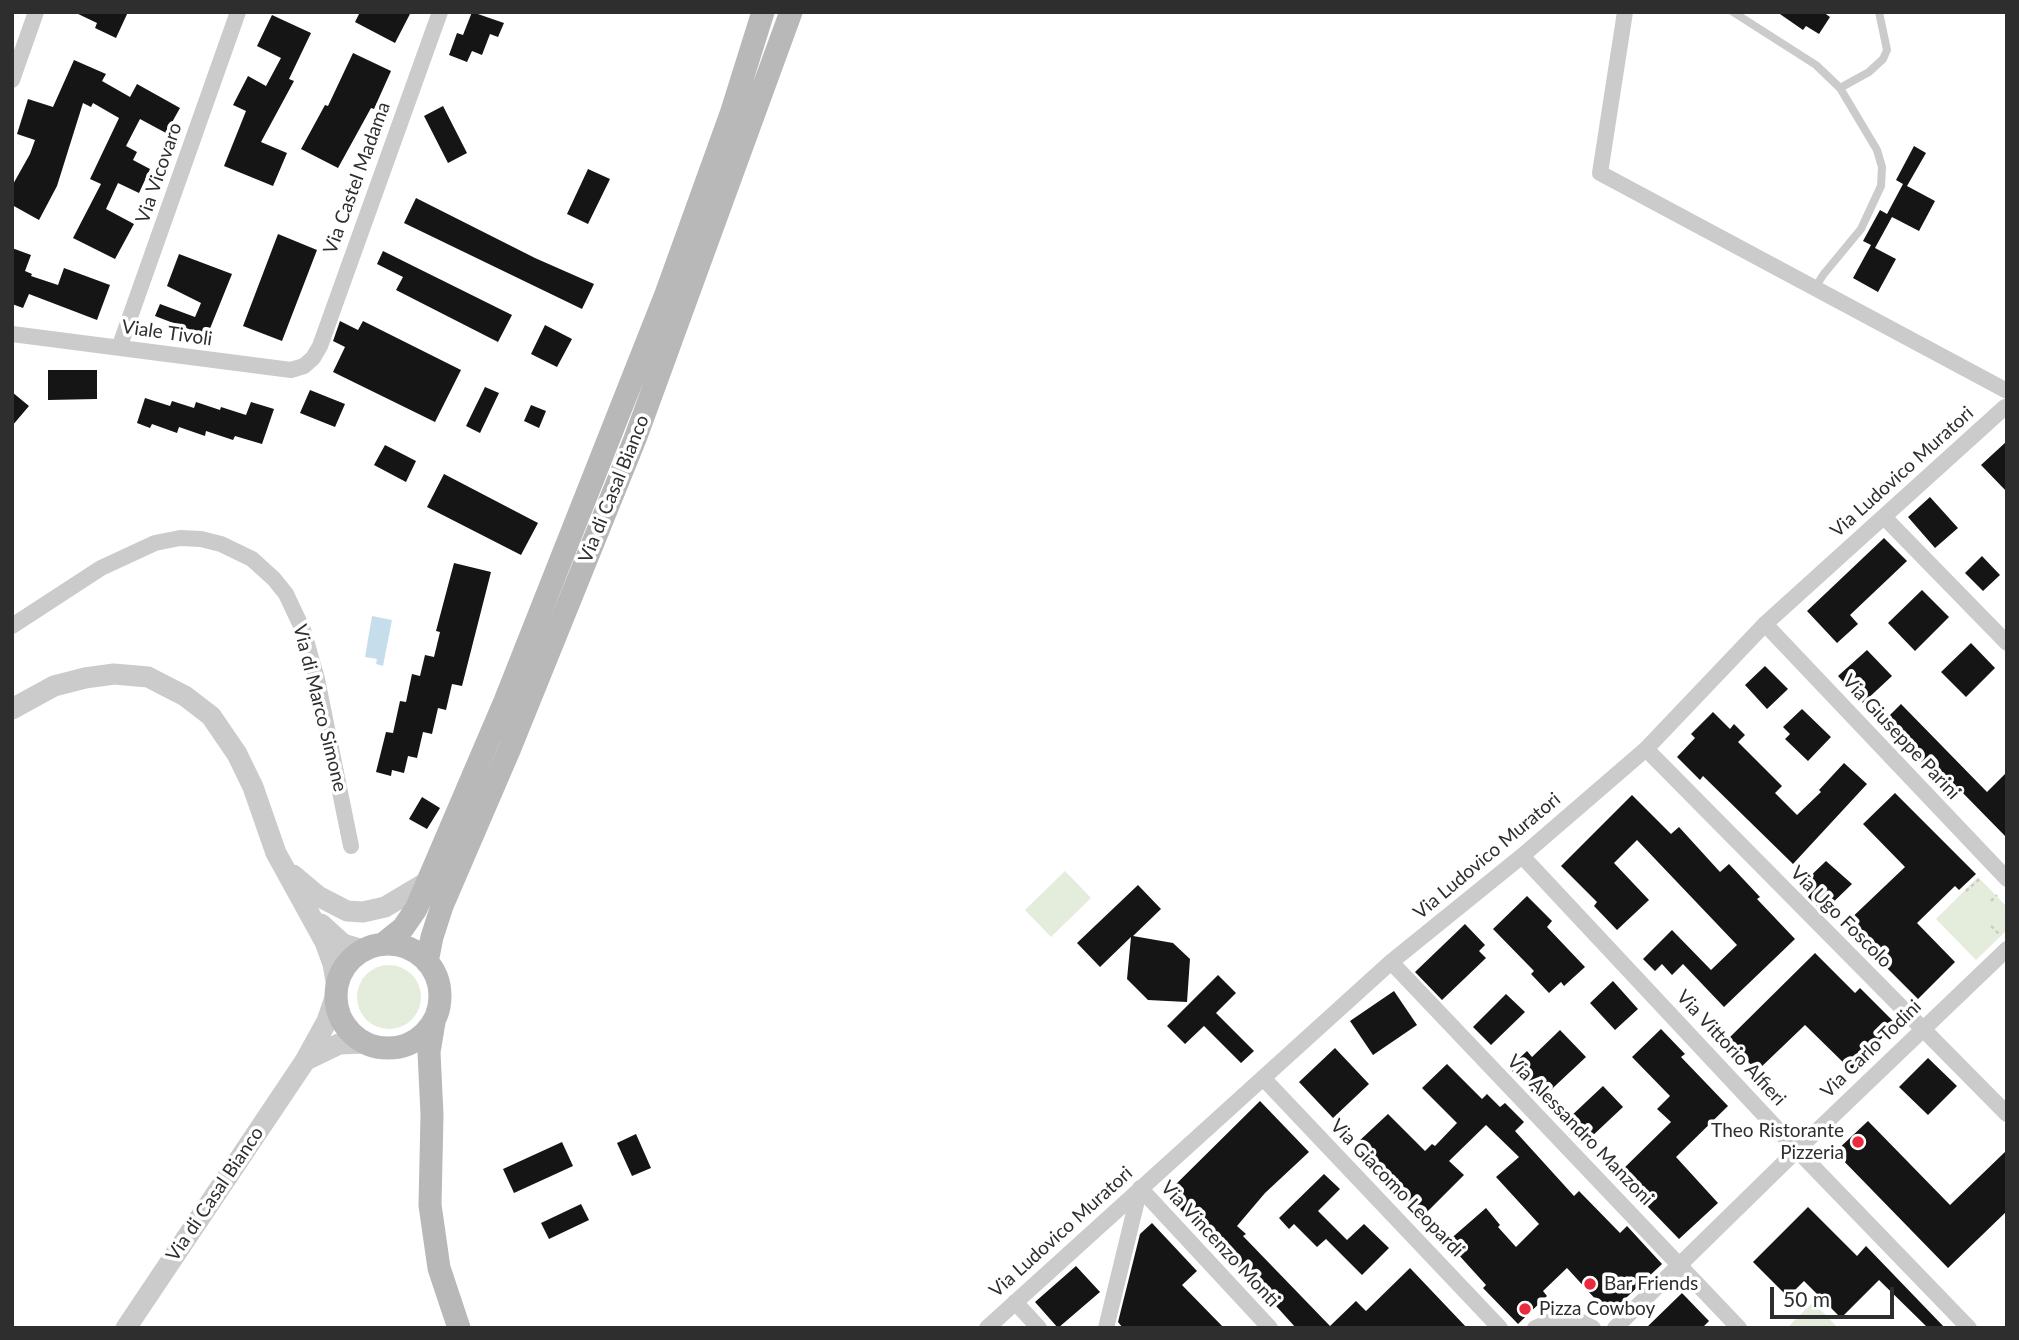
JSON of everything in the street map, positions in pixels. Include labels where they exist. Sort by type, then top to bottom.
[{"type":"main road","name":"Via di Casal Bianco","points":[[373,947],[408,922],[416,909],[481,759],[619,416],[726,127],[763,12]]},
{"type":"main road","name":"Via di Casal Bianco","points":[[427,962],[442,906],[510,748],[635,439],[791,12]]},
{"type":"main road","points":[[436,1016],[420,1037],[406,1045],[379,1048],[366,1044],[343,1024],[337,1010],[336,991],[341,974],[350,960],[373,947],[396,945],[413,951],[427,962],[435,974],[440,1002],[429,1052],[432,1231],[443,1284],[458,1328]]},
{"type":"main road","points":[[392,1048],[405,1052],[414,1060],[426,1082],[430,1099]]},
{"type":"street","points":[[12,80],[36,12]]},
{"type":"street","name":"Via Vicovaro","points":[[119,348],[238,12]]},
{"type":"street","name":"Via Castel Madama","points":[[313,358],[320,346],[440,12]]},
{"type":"street","points":[[1625,12],[1600,173],[1815,288],[2006,400]]},
{"type":"street","name":"Viale Tivoli","points":[[12,334],[291,370],[304,366],[313,358]]},
{"type":"street","name":"Via Ludovico Muratori","points":[[986,1328],[1391,962],[1522,856],[1646,749],[1765,624],[1884,517],[2006,400]]},
{"type":"street","points":[[1884,517],[2007,643]]},
{"type":"street","name":"Via di Marco Simone","points":[[12,626],[101,568],[155,543],[180,538],[201,539],[228,547],[252,559],[286,594],[303,630],[317,678],[351,846]]},
{"type":"street","name":"Via Giuseppe Parini","points":[[1765,624],[2007,879]]},
{"type":"street","points":[[12,709],[54,686],[114,674],[148,677],[185,696],[211,716],[237,754],[253,787],[276,853],[325,942],[333,964],[336,991]]},
{"type":"street","name":"Via Ugo Foscolo","points":[[1646,749],[2007,1114]]},
{"type":"street","points":[[276,853],[297,881],[347,911],[363,912],[385,907],[427,882]]},
{"type":"street","name":"Via Vittorio Alfieri","points":[[1522,856],[1797,1150],[1969,1328]]},
{"type":"street","points":[[304,908],[343,944],[373,947]]},
{"type":"street","name":"Via Carlo Todini","points":[[1615,1328],[1922,1029],[2003,942]]},
{"type":"street","name":"Via Alessandro Manzoni","points":[[1391,962],[1739,1328]]},
{"type":"street","name":"Via di Casal Bianco","points":[[126,1328],[305,1061],[327,1021],[336,991]]},
{"type":"street","name":"Via di Casal Bianco","points":[[305,1061],[338,1044],[366,1044]]},
{"type":"street","name":"Via Giacomo Leopardi","points":[[1263,1078],[1500,1328]]},
{"type":"street","points":[[1106,1328],[1140,1188]]},
{"type":"street","name":"Via Vincenzo Monti","points":[[1140,1188],[1270,1328]]},
{"type":"street","points":[[1015,1302],[1039,1328]]},
{"type":"street","points":[[1535,1328],[1549,1322],[1570,1319],[1593,1328]]},
{"type":"lane","points":[[1733,12],[1816,65],[1840,88],[1877,150],[1882,167],[1881,187],[1861,229],[1815,288]]},
{"type":"lane","points":[[1840,88],[1870,72],[1882,60],[1887,50],[1879,12]]},
{"type":"path","points":[[1966,891],[1994,866]]},
{"type":"path","points":[[1991,901],[1997,895]]},
{"type":"path","points":[[1991,926],[2003,942]]},
{"type":"green space","points":[[1065,871],[1091,898],[1051,937],[1025,910]]},
{"type":"green space","points":[[1978,877],[2007,907],[2007,930],[1976,960],[1936,919]]},
{"type":"green space","points":[[389,965],[407,971],[415,979],[421,997],[415,1015],[407,1023],[389,1029],[371,1023],[363,1015],[357,997],[363,979],[371,971]]},
{"type":"green space","points":[[1813,1302],[1838,1328],[1787,1328]]},
{"type":"water","points":[[372,616],[392,620],[383,666],[376,664],[377,659],[365,657]]},
{"type":"building","points":[[74,12],[128,12],[116,38],[95,28],[97,23]]},
{"type":"building","points":[[360,12],[411,12],[395,43],[355,22]]},
{"type":"building","points":[[472,12],[504,23],[498,37],[490,34],[482,55],[472,51],[467,62],[449,55],[457,33],[463,35]]},
{"type":"building","points":[[1777,12],[1823,12],[1830,17],[1819,34],[1806,26],[1803,30]]},
{"type":"building","points":[[272,15],[311,33],[289,79],[294,81],[261,142],[287,153],[273,186],[224,166],[246,111],[233,105],[248,76],[266,86],[281,58],[257,46]]},
{"type":"building","points":[[353,53],[391,71],[374,109],[371,108],[338,168],[301,149],[325,105],[328,106]]},
{"type":"building","points":[[74,60],[106,74],[102,81],[130,97],[137,84],[180,108],[166,133],[140,119],[126,146],[137,152],[133,160],[150,169],[139,193],[118,183],[106,209],[134,224],[115,259],[73,238],[101,184],[90,179],[119,118],[93,103],[91,107],[83,103],[57,186],[39,220],[12,205],[12,186],[35,140],[17,134],[28,99],[53,107]]},
{"type":"building","points":[[443,106],[467,153],[448,163],[424,116]]},
{"type":"building","points":[[1914,146],[1926,153],[1907,186],[1935,201],[1919,231],[1892,217],[1875,248],[1896,259],[1878,292],[1853,278],[1871,245],[1863,241],[1880,210],[1887,214],[1903,184],[1896,180]]},
{"type":"building","points":[[588,169],[610,179],[588,224],[567,214]]},
{"type":"building","points":[[416,198],[535,258],[594,284],[582,309],[404,223]]},
{"type":"building","points":[[278,234],[317,250],[282,341],[243,326]]},
{"type":"building","points":[[12,248],[31,255],[25,271],[32,274],[31,276],[58,285],[64,268],[110,285],[97,320],[29,294],[23,308],[12,304]]},
{"type":"building","points":[[383,251],[512,315],[498,342],[396,290],[403,277],[377,264]]},
{"type":"building","points":[[179,254],[232,274],[207,336],[155,316],[160,304],[195,317],[201,303],[167,286]]},
{"type":"building","points":[[340,321],[358,330],[363,321],[461,370],[435,422],[333,372],[345,347],[333,341]]},
{"type":"building","points":[[545,325],[572,339],[557,367],[531,354]]},
{"type":"building","points":[[48,370],[97,370],[97,399],[48,400]]},
{"type":"building","points":[[485,387],[499,393],[480,433],[466,426]]},
{"type":"building","points":[[310,390],[345,404],[335,427],[300,413]]},
{"type":"building","points":[[12,392],[29,406],[12,426]]},
{"type":"building","points":[[145,398],[170,406],[172,401],[194,408],[196,402],[246,415],[251,402],[274,409],[262,444],[235,436],[233,440],[206,431],[205,436],[179,427],[177,433],[152,424],[150,428],[137,423]]},
{"type":"building","points":[[531,405],[546,411],[539,428],[524,421]]},
{"type":"building","points":[[2007,441],[2007,492],[1981,465]]},
{"type":"building","points":[[385,445],[416,461],[406,482],[374,465]]},
{"type":"building","points":[[444,474],[538,523],[521,555],[427,507]]},
{"type":"building","points":[[1930,497],[1958,528],[1935,548],[1908,517]]},
{"type":"building","points":[[1884,538],[1907,561],[1850,615],[1858,624],[1837,643],[1807,611]]},
{"type":"building","points":[[1982,556],[2000,575],[1983,591],[1965,573]]},
{"type":"building","points":[[454,563],[491,572],[462,686],[452,684],[446,710],[438,708],[432,734],[423,732],[417,758],[408,756],[404,773],[392,770],[391,776],[376,772],[386,732],[393,733],[400,701],[406,702],[412,674],[420,676],[425,655],[434,657],[440,632],[436,631]]},
{"type":"building","points":[[1922,590],[1949,617],[1915,651],[1888,623]]},
{"type":"building","points":[[1971,643],[1995,668],[1966,697],[1941,672]]},
{"type":"building","points":[[1867,650],[1892,676],[1863,703],[1838,676]]},
{"type":"building","points":[[1765,666],[1788,689],[1767,709],[1745,685]]},
{"type":"building","points":[[1901,704],[1987,792],[2007,772],[2007,838],[1957,787],[1951,792],[1883,722]]},
{"type":"building","points":[[1802,709],[1831,737],[1808,761],[1785,739],[1790,734],[1783,727]]},
{"type":"building","points":[[1713,712],[1730,729],[1734,724],[1745,735],[1738,742],[1782,786],[1775,793],[1797,815],[1821,792],[1819,790],[1844,763],[1867,784],[1793,864],[1703,776],[1700,780],[1677,757],[1695,738],[1691,734]]},
{"type":"building","points":[[1895,793],[1976,874],[1959,890],[1955,886],[1917,923],[1955,962],[1918,999],[1844,925],[1905,867],[1863,824]]},
{"type":"building","points":[[1632,795],[1671,834],[1679,827],[1720,872],[1729,864],[1760,897],[1757,899],[1795,939],[1724,1007],[1683,964],[1672,975],[1662,964],[1655,971],[1643,959],[1672,930],[1711,970],[1737,945],[1637,840],[1614,863],[1649,900],[1617,930],[1594,906],[1597,902],[1561,866]]},
{"type":"building","points":[[422,797],[440,808],[427,829],[409,819]]},
{"type":"building","points":[[1826,861],[1852,884],[1823,912],[1808,897],[1810,894],[1801,885]]},
{"type":"building","points":[[1138,885],[1161,909],[1133,936],[1173,943],[1190,959],[1187,1002],[1148,1000],[1127,979],[1131,937],[1100,967],[1077,943]]},
{"type":"building","points":[[1527,896],[1552,921],[1547,927],[1585,967],[1564,986],[1561,982],[1549,993],[1531,974],[1534,971],[1493,929]]},
{"type":"building","points":[[1465,924],[1485,945],[1479,951],[1486,958],[1442,1000],[1415,972]]},
{"type":"building","points":[[1815,953],[1855,993],[1860,988],[1895,1023],[1852,1071],[1805,1025],[1757,1071],[1727,1040]]},
{"type":"building","points":[[1218,975],[1236,993],[1216,1013],[1254,1051],[1241,1063],[1204,1026],[1185,1044],[1167,1026]]},
{"type":"building","points":[[1613,981],[1638,1009],[1615,1030],[1590,1003]]},
{"type":"building","points":[[1394,991],[1417,1025],[1373,1055],[1350,1021]]},
{"type":"building","points":[[1506,994],[1525,1012],[1491,1045],[1473,1027]]},
{"type":"building","points":[[1661,1029],[1685,1054],[1681,1057],[1728,1106],[1676,1157],[1718,1203],[1679,1239],[1617,1175],[1671,1122],[1657,1109],[1670,1096],[1632,1057]]},
{"type":"building","points":[[1560,1030],[1586,1057],[1540,1100],[1509,1068],[1527,1051],[1532,1057]]},
{"type":"building","points":[[1335,1048],[1369,1084],[1333,1118],[1299,1082]]},
{"type":"building","points":[[1928,1058],[1957,1086],[1928,1115],[1899,1087]]},
{"type":"building","points":[[1447,1064],[1482,1099],[1487,1094],[1500,1107],[1505,1103],[1524,1122],[1515,1131],[1574,1196],[1579,1191],[1620,1233],[1627,1226],[1662,1264],[1609,1314],[1567,1268],[1543,1291],[1547,1296],[1518,1324],[1483,1288],[1486,1285],[1447,1242],[1486,1208],[1516,1247],[1539,1224],[1496,1177],[1519,1157],[1486,1125],[1449,1161],[1464,1175],[1423,1216],[1392,1184],[1395,1180],[1358,1142],[1388,1114],[1425,1151],[1432,1144],[1435,1146],[1457,1123],[1422,1088]]},
{"type":"building","points":[[1603,1086],[1623,1107],[1589,1139],[1569,1118]]},
{"type":"building","points":[[1260,1101],[1309,1152],[1265,1193],[1237,1226],[1246,1234],[1243,1236],[1330,1326],[1356,1301],[1366,1311],[1410,1268],[1467,1328],[1296,1328],[1225,1254],[1223,1256],[1196,1228],[1166,1194]]},
{"type":"building","points":[[1868,1121],[1950,1205],[2007,1150],[2007,1211],[1948,1268],[1835,1152]]},
{"type":"building","points":[[636,1134],[651,1168],[632,1176],[617,1143]]},
{"type":"building","points":[[562,1142],[573,1166],[514,1193],[503,1169]]},
{"type":"building","points":[[1324,1174],[1340,1189],[1318,1211],[1347,1240],[1364,1224],[1389,1248],[1362,1275],[1326,1239],[1317,1247],[1294,1224],[1289,1229],[1279,1218]]},
{"type":"building","points":[[581,1204],[589,1220],[549,1239],[541,1223]]},
{"type":"building","points":[[1808,1207],[1857,1256],[1866,1246],[1945,1328],[1928,1328],[1879,1280],[1841,1318],[1804,1281],[1788,1297],[1753,1262]]},
{"type":"building","points":[[1152,1223],[1197,1271],[1182,1285],[1224,1328],[1123,1328],[1118,1322],[1140,1234]]},
{"type":"building","points":[[1076,1266],[1100,1292],[1058,1328],[1035,1302]]},
{"type":"building","points":[[1682,1293],[1709,1321],[1702,1328],[1646,1328]]},
{"type":"place","name":"Theo Ristorante Pizzeria","points":[[1858,1142]]},
{"type":"place","name":"Bar Friends","points":[[1590,1284]]},
{"type":"place","name":"Pizza Cowboy","points":[[1525,1309]]}]
